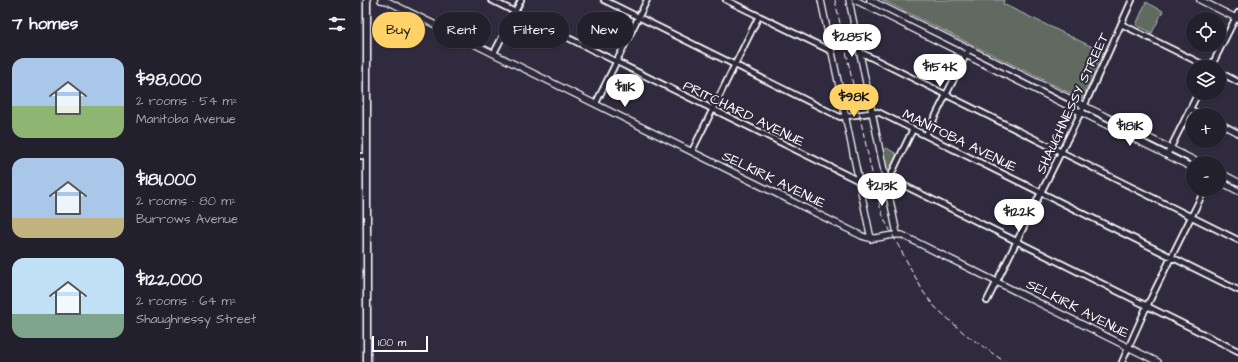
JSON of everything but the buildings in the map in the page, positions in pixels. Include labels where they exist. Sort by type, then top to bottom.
[{"type":"main road","points":[[367,0],[363,156],[367,362]]},
{"type":"street","name":"SELKIRK AVENUE","points":[[381,0],[387,1],[494,53],[862,236],[871,239]]},
{"type":"street","name":"PRITCHARD AVENUE","points":[[491,0],[514,12]]},
{"type":"street","points":[[514,12],[521,0]]},
{"type":"street","name":"MANITOBA AVENUE","points":[[604,0],[840,117],[878,112],[1238,290]]},
{"type":"street","points":[[596,103],[647,0]]},
{"type":"street","points":[[726,0],[831,51]]},
{"type":"street","points":[[820,0],[871,239],[897,234],[887,177],[849,0]]},
{"type":"street","points":[[854,0],[1186,164]]},
{"type":"street","points":[[870,0],[1186,156]]},
{"type":"street","name":"SHAUGHNESSY STREET","points":[[987,301],[1105,64],[1132,0]]},
{"type":"street","points":[[1200,0],[1237,17],[1214,60]]},
{"type":"street","points":[[692,151],[759,16]]},
{"type":"street","points":[[1121,24],[1196,60]]},
{"type":"street","name":"PRITCHARD AVENUE","points":[[569,39],[859,182]]},
{"type":"street","points":[[494,53],[499,43]]},
{"type":"street","points":[[926,135],[969,49]]},
{"type":"street","points":[[860,52],[1238,240]]},
{"type":"street","points":[[1226,76],[1238,82]]},
{"type":"street","points":[[1167,155],[1186,117]]},
{"type":"street","points":[[1226,126],[1238,132]]},
{"type":"street","points":[[887,177],[913,129]]},
{"type":"street","points":[[1226,176],[1238,182]]},
{"type":"street","points":[[887,177],[1238,351]]},
{"type":"street","points":[[1226,184],[1238,190]]},
{"type":"street","points":[[1122,362],[1147,306],[1202,196]]},
{"type":"street","name":"SELKIRK AVENUE","points":[[897,234],[902,235],[997,281],[1158,362]]},
{"type":"green space","points":[[882,0],[1004,0],[1003,4],[1105,53],[1082,99]]},
{"type":"green space","points":[[1146,2],[1163,11],[1152,33],[1136,25]]},
{"type":"green space","points":[[887,148],[898,155],[890,170],[887,169],[883,151]]},
{"type":"railway","points":[[835,0],[870,164],[880,207],[885,221],[924,293],[935,307],[965,334],[1005,362]]}]
